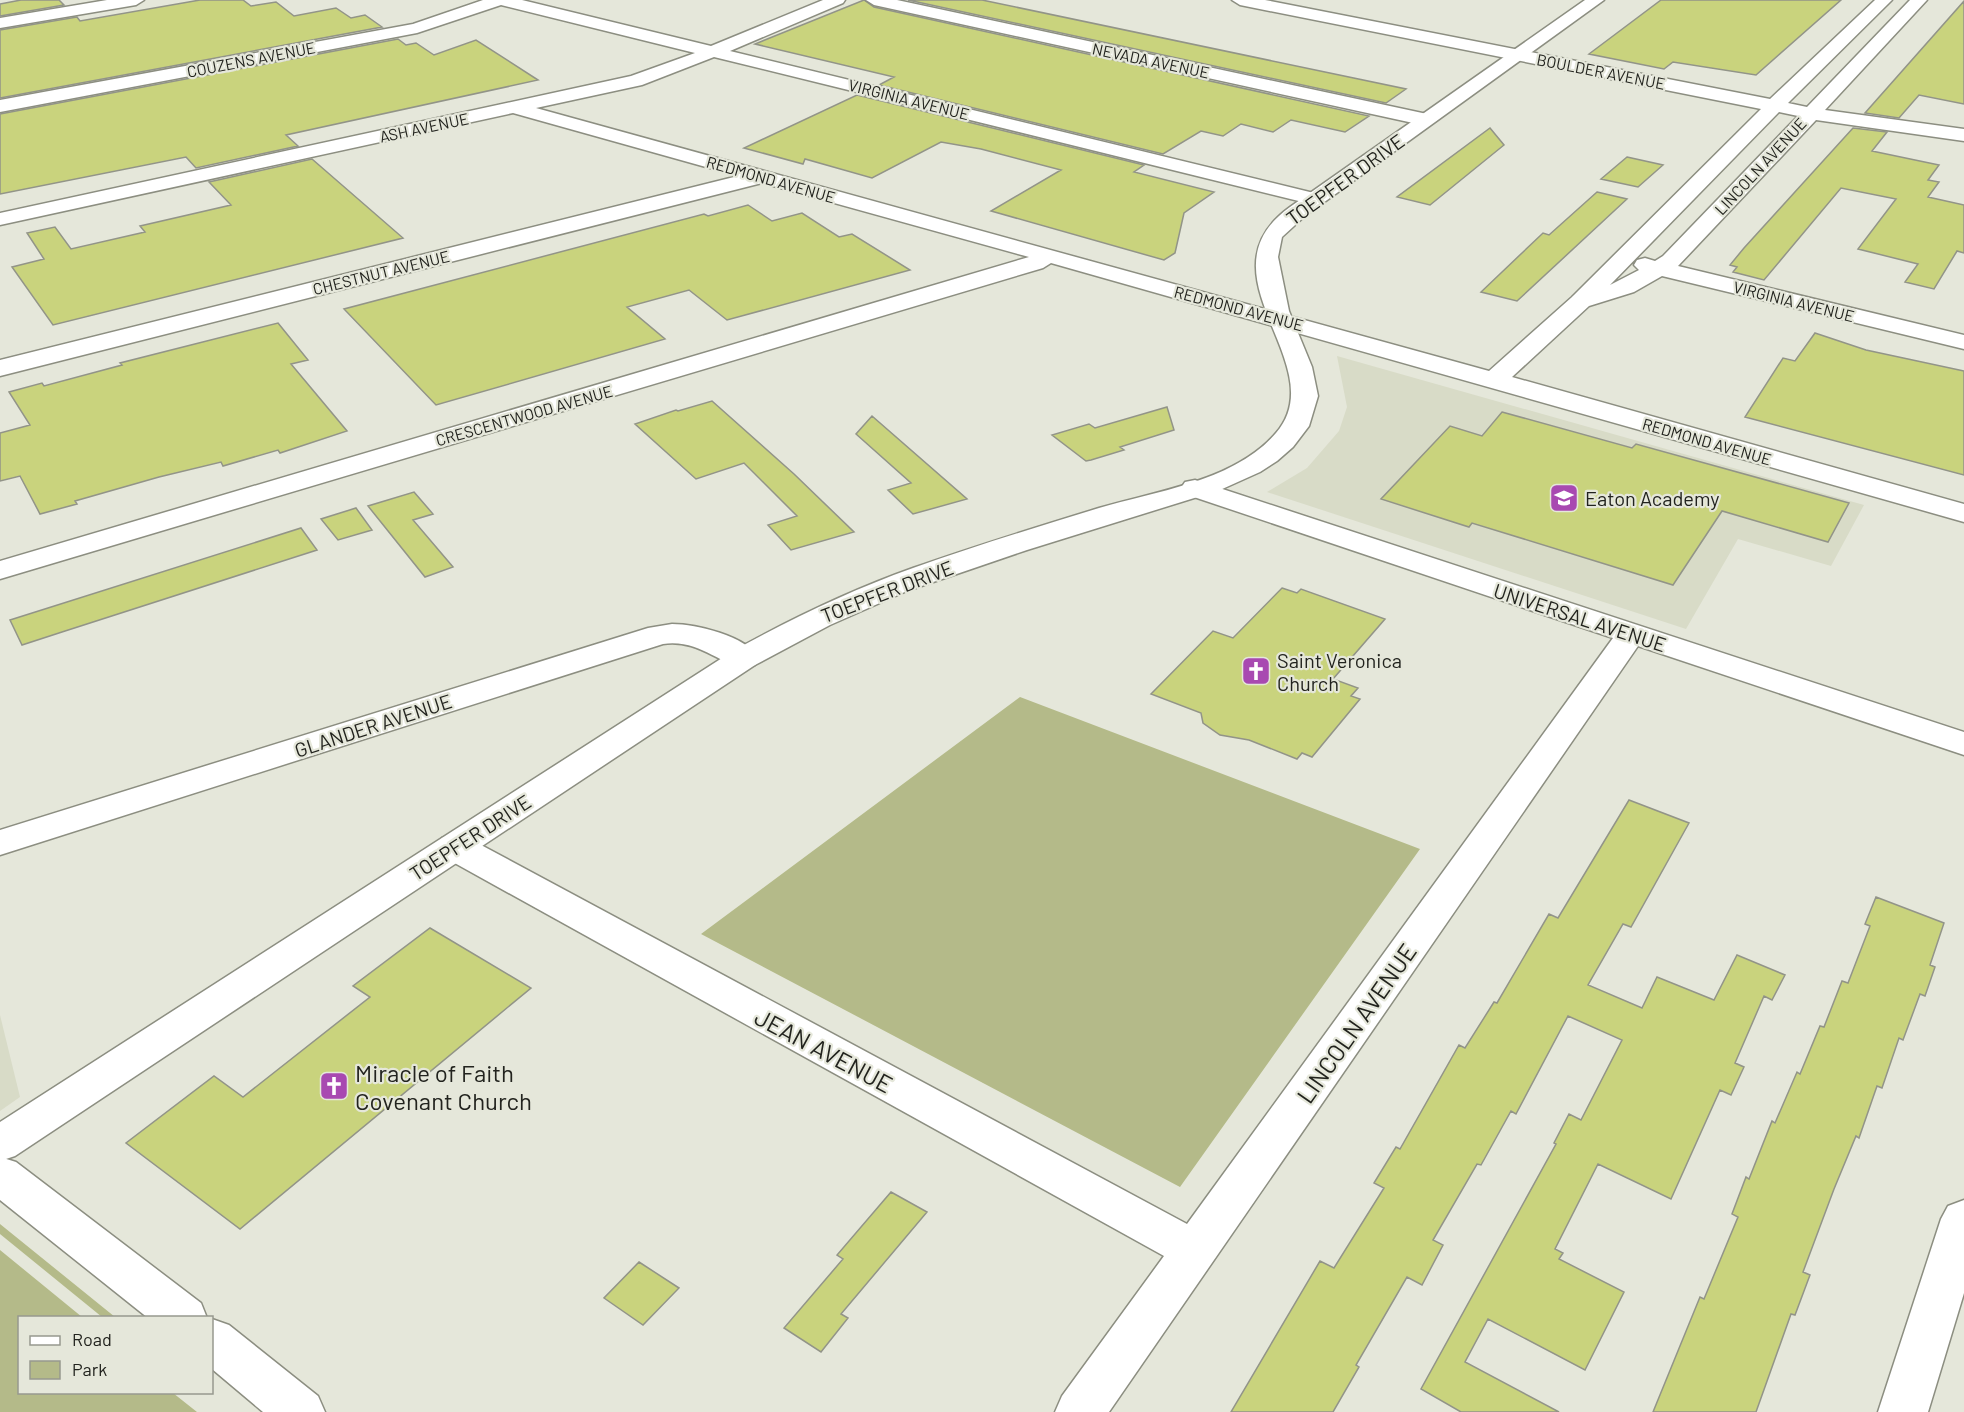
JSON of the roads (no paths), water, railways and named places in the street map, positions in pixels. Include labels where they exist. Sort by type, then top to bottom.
[{"type":"street","points":[[0,23],[136,0]]},
{"type":"street","name":"VIRGINIA AVENUE","points":[[501,0],[1315,198]]},
{"type":"street","name":"COUZENS AVENUE","points":[[0,106],[417,28],[501,0]]},
{"type":"street","name":"ASH AVENUE","points":[[0,219],[636,81],[666,72],[837,0]]},
{"type":"street","name":"NEVADA AVENUE","points":[[874,0],[1427,120]]},
{"type":"street","name":"BOULDER AVENUE","points":[[1240,0],[1811,112],[1881,125],[1964,135]]},
{"type":"street","name":"TOEPFER DRIVE","points":[[0,1144],[744,658],[808,622],[878,591],[1036,537],[1195,488],[1238,472],[1262,459],[1283,442],[1303,413],[1306,392],[1300,363],[1279,319],[1269,268],[1268,244],[1284,222],[1596,0]]},
{"type":"street","name":"LINCOLN AVENUE","points":[[1493,381],[1580,302],[1775,105],[1884,0]]},
{"type":"street","name":"LINCOLN AVENUE","points":[[1580,302],[1626,287],[1671,261],[1919,0]]},
{"type":"street","name":"REDMOND AVENUE","points":[[514,108],[1279,319],[1964,513]]},
{"type":"street","name":"CHESTNUT AVENUE","points":[[0,368],[762,176]]},
{"type":"street","name":"CRESCENTWOOD AVENUE","points":[[0,570],[1029,265],[1047,256]]},
{"type":"street","name":"VIRGINIA AVENUE","points":[[1623,260],[1964,342]]},
{"type":"street","name":"UNIVERSAL AVENUE","points":[[1195,488],[1964,744]]},
{"type":"street","name":"GLANDER AVENUE","points":[[0,843],[659,635],[679,631],[701,635],[744,658]]},
{"type":"street","name":"LINCOLN AVENUE","points":[[1080,1412],[1631,634]]},
{"type":"street","name":"JEAN AVENUE","points":[[454,847],[1195,1250]]},
{"type":"street","points":[[0,1175],[183,1316]]},
{"type":"street","points":[[1903,1412],[1964,1219]]},
{"type":"street","points":[[213,1341],[300,1412]]},
{"type":"place","name":"Eaton Academy","points":[[1564,498]]},
{"type":"place","name":"Saint Veronica Church","points":[[1256,671]]},
{"type":"place","name":"Miracle of Faith Covenant Church","points":[[334,1086]]}]
